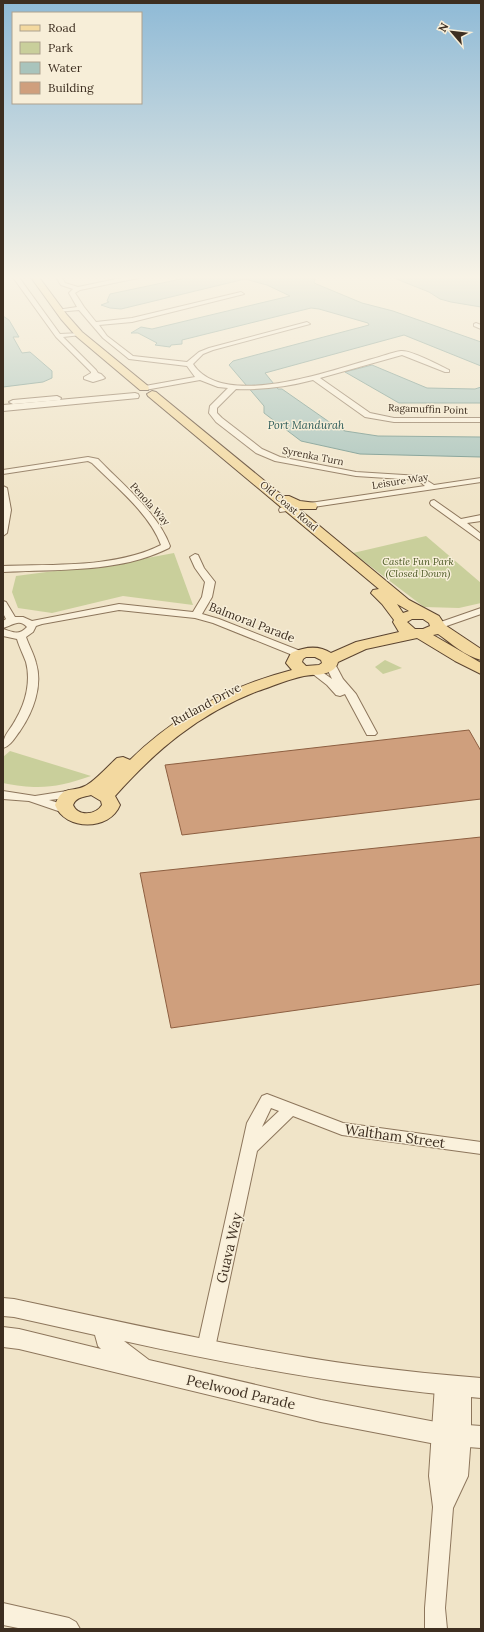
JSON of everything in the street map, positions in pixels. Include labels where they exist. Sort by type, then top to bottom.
[{"type":"main road","name":"Old Coast Road","points":[[100,352],[122,371],[142,392],[398,598],[434,621],[481,655]]},
{"type":"main road","name":"Old Coast Road","points":[[142,392],[271,491],[290,512],[387,601],[401,622]]},
{"type":"main road","points":[[271,491],[297,505],[317,506]]},
{"type":"main road","points":[[401,622],[327,659],[322,670],[304,665],[308,652],[327,659],[374,641],[417,633],[429,633],[434,621],[412,615],[401,622]]},
{"type":"main road","points":[[401,622],[405,630],[417,633],[460,658],[481,668]]},
{"type":"main road","name":"Rutland Drive","points":[[98,793],[133,765],[157,743],[186,721],[214,705],[304,665]]},
{"type":"main road","points":[[98,793],[110,800],[110,806],[107,811],[96,817],[83,819],[74,818],[67,814],[64,809],[64,802],[73,794],[98,793]]},
{"type":"street","points":[[75,352],[94,371],[95,375]]},
{"type":"street","points":[[124,352],[131,358],[189,364],[205,352]]},
{"type":"street","points":[[189,364],[193,372],[202,379],[234,388],[281,386],[315,378],[402,353],[447,371]]},
{"type":"street","name":"Ragamuffin Point","points":[[315,378],[368,415],[394,420],[481,420]]},
{"type":"street","points":[[13,402],[34,403],[87,400],[142,392],[202,379]]},
{"type":"street","name":"Syrenka Turn","points":[[234,388],[213,408],[213,412],[219,420],[259,450],[278,459],[328,470],[370,476],[420,478],[432,487]]},
{"type":"street","points":[[3,408],[57,398]]},
{"type":"street","name":"Penola Way","points":[[3,472],[88,459],[95,461],[153,523],[165,538],[166,546],[159,551],[109,562],[3,569]]},
{"type":"street","name":"Leisure Way","points":[[290,512],[317,506],[481,480]]},
{"type":"street","points":[[3,488],[7,501],[3,533]]},
{"type":"street","points":[[434,503],[481,538]]},
{"type":"street","points":[[460,522],[481,518]]},
{"type":"street","name":"Balmoral Parade","points":[[195,557],[200,568],[210,582],[207,597],[196,615]]},
{"type":"street","points":[[3,604],[7,623],[23,620],[32,624],[31,630],[21,635],[11,635],[3,632]]},
{"type":"street","name":"Balmoral Parade","points":[[32,624],[46,620],[119,607],[196,615],[216,621],[304,665],[331,683],[346,700],[366,733],[351,694],[338,680],[327,659]]},
{"type":"street","points":[[434,621],[476,612]]},
{"type":"street","points":[[3,745],[21,720],[31,699],[33,688],[32,668],[21,635]]},
{"type":"street","points":[[3,795],[45,798],[73,794]]},
{"type":"street","points":[[30,798],[64,809]]},
{"type":"street","name":"Waltham Street","points":[[266,1100],[342,1129],[481,1148]]},
{"type":"street","name":"Guava Way","points":[[206,1348],[256,1123],[266,1100]]},
{"type":"street","points":[[251,1147],[291,1109]]},
{"type":"street","points":[[3,1307],[105,1326],[206,1348],[326,1370],[462,1387],[461,1436],[458,1476],[444,1507],[435,1608],[436,1629]]},
{"type":"street","points":[[105,1326],[105,1339],[150,1371]]},
{"type":"street","name":"Peelwood Parade","points":[[3,1337],[19,1339],[321,1411],[461,1436]]},
{"type":"street","points":[[3,1614],[69,1629]]},
{"type":"green space","name":"Castle Fun Park (Closed Down)","points":[[426,536],[481,583],[481,603],[459,608],[424,607],[353,553]]},
{"type":"green space","points":[[174,553],[193,605],[123,596],[52,613],[18,608],[12,592],[16,576],[131,561]]},
{"type":"green space","points":[[385,660],[402,668],[383,674],[375,667]]},
{"type":"green space","points":[[10,751],[91,776],[68,783],[47,787],[27,787],[3,783],[3,757]]},
{"type":"water","points":[[3,352],[30,352],[52,371],[52,378],[43,382],[3,387]]},
{"type":"water","name":"Port Mandurah","points":[[266,352],[341,352],[265,373],[278,389],[282,389],[335,426],[345,431],[378,436],[481,437],[481,457],[360,454],[301,441],[264,413],[264,406],[229,365],[233,361]]},
{"type":"water","points":[[447,352],[481,352],[481,366]]},
{"type":"water","points":[[372,365],[427,388],[475,389],[481,387],[481,403],[399,403],[345,372]]},
{"type":"building","points":[[469,730],[481,751],[481,799],[182,835],[165,765]]},
{"type":"building","points":[[481,837],[481,984],[171,1028],[140,873]]}]
